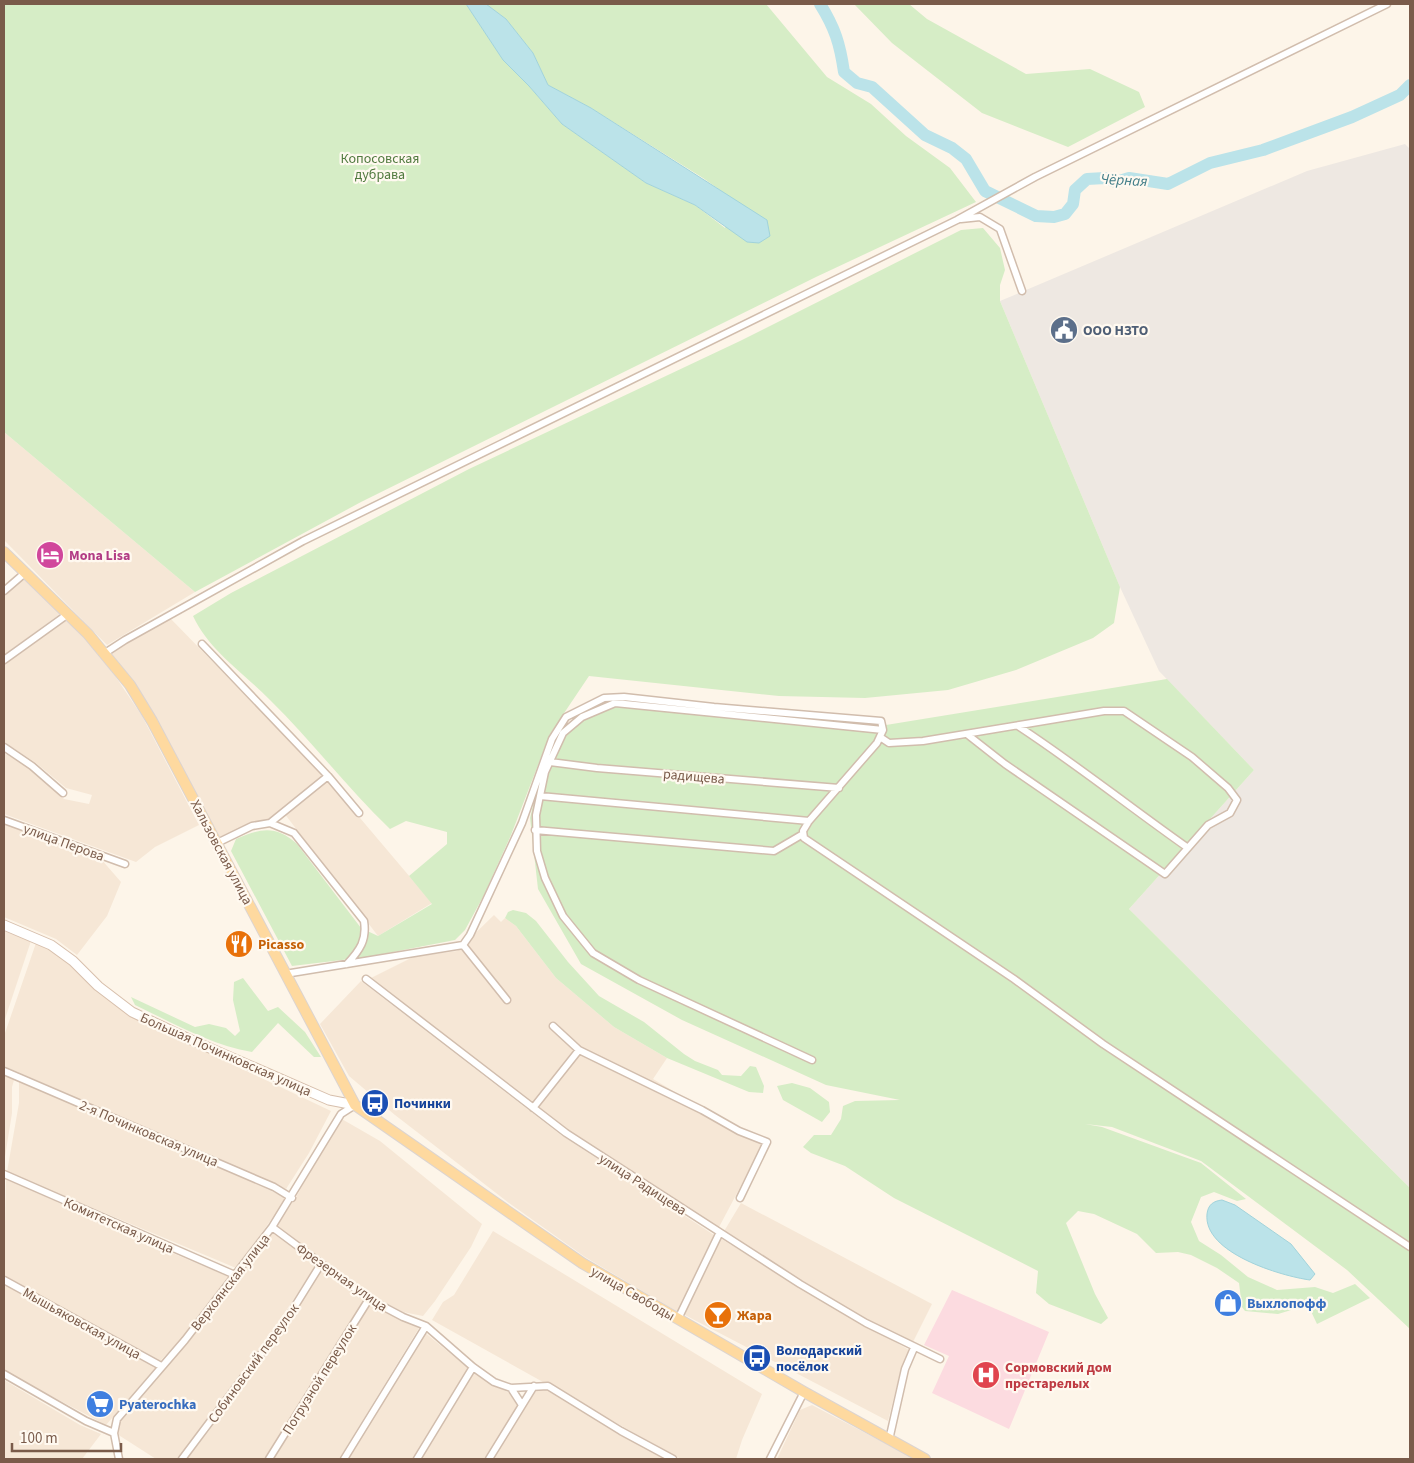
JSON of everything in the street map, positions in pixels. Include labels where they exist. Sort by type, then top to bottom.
[{"type":"main road","name":"Хальзовская улица","points":[[4,552],[105,653],[152,721],[355,1105]]},
{"type":"main road","name":"улица Свободы","points":[[355,1105],[582,1263],[804,1392],[925,1459]]},
{"type":"street","points":[[105,653],[303,541],[957,220],[1002,194],[1386,4]]},
{"type":"street","points":[[957,220],[980,217],[1000,229],[1022,292]]},
{"type":"street","points":[[4,591],[26,572]]},
{"type":"street","points":[[4,660],[68,614]]},
{"type":"street","points":[[202,644],[328,776],[359,813]]},
{"type":"street","points":[[285,974],[463,944],[470,935],[522,823],[552,738],[566,717],[604,698],[624,697],[714,707],[881,720],[881,734],[839,788],[809,821],[803,834],[774,851],[535,830]]},
{"type":"street","points":[[812,1060],[639,980],[593,953],[563,916],[545,878],[536,851],[535,830],[540,796],[550,762],[563,734],[582,717],[615,703],[881,734],[889,743],[968,735],[1104,710],[1124,711],[1192,757],[1228,788],[1237,800],[1230,813],[1208,825],[1165,874],[1005,764],[968,735]]},
{"type":"street","points":[[1018,726],[1085,772],[1111,794],[1188,848]]},
{"type":"street","points":[[4,747],[32,766],[64,793]]},
{"type":"street","name":"радищева","points":[[550,762],[597,768],[839,788]]},
{"type":"street","points":[[217,843],[252,826],[270,823],[328,776]]},
{"type":"street","points":[[540,796],[809,821]]},
{"type":"street","name":"улица Перова","points":[[4,820],[125,864]]},
{"type":"street","points":[[270,823],[294,833],[364,920],[366,934],[360,950],[347,964]]},
{"type":"street","points":[[803,834],[808,841],[1014,979],[1103,1044],[1410,1247]]},
{"type":"street","name":"Большая Починковская улица","points":[[4,925],[51,944],[73,961],[98,986],[132,1012],[189,1040],[329,1100],[355,1105]]},
{"type":"street","points":[[463,944],[507,1000]]},
{"type":"street","name":"улица Радищева","points":[[366,979],[566,1133],[719,1234],[825,1299],[914,1348],[940,1359]]},
{"type":"street","points":[[553,1026],[579,1050],[702,1110],[739,1131],[767,1142],[740,1198]]},
{"type":"street","points":[[533,1108],[579,1050]]},
{"type":"street","name":"2-я Починковская улица","points":[[4,1071],[274,1187],[292,1198]]},
{"type":"street","name":"Верхоянская улица","points":[[114,1433],[116,1419],[185,1340],[272,1227],[292,1198],[341,1114],[355,1105]]},
{"type":"street","name":"Комитетская улица","points":[[4,1174],[235,1275]]},
{"type":"street","name":"Фрезерная улица","points":[[272,1227],[369,1298],[403,1317],[426,1326],[473,1367],[494,1382],[511,1388],[548,1386],[621,1432],[673,1459]]},
{"type":"street","points":[[678,1319],[719,1234]]},
{"type":"street","name":"Собиновский переулок","points":[[182,1459],[265,1351],[321,1264]]},
{"type":"street","name":"Мышьяковская улица","points":[[4,1280],[161,1366]]},
{"type":"street","name":"Погрузной переулок","points":[[268,1459],[369,1298]]},
{"type":"street","points":[[344,1459],[426,1326]]},
{"type":"street","points":[[889,1440],[905,1369],[914,1348]]},
{"type":"street","points":[[417,1459],[473,1367]]},
{"type":"street","points":[[4,1374],[86,1421],[114,1433],[119,1459]]},
{"type":"street","points":[[489,1459],[534,1386]]},
{"type":"street","points":[[511,1388],[522,1405]]},
{"type":"street","points":[[770,1459],[804,1392]]},
{"type":"shaded area","points":[[1405,144],[1410,149],[1410,1188],[1129,909],[1254,770],[1159,671],[1120,587],[1000,301],[1307,171]]},
{"type":"shaded area","points":[[4,432],[195,592],[107,645],[4,540]]},
{"type":"shaded area","points":[[23,578],[60,614],[4,655],[4,595]]},
{"type":"shaded area","points":[[65,618],[101,655],[142,716],[199,825],[155,847],[136,862],[4,814],[4,753],[32,769],[64,799],[89,804],[92,795],[66,788],[36,763],[4,742],[4,663]]},
{"type":"shaded area","points":[[170,618],[324,776],[269,821],[251,823],[217,838],[148,707],[111,653]]},
{"type":"shaded area","points":[[327,779],[432,903],[378,936],[284,813]]},
{"type":"shaded area","points":[[4,823],[101,859],[121,882],[107,916],[77,955],[56,939],[4,917]]},
{"type":"shaded area","points":[[494,915],[501,922],[505,918],[516,926],[556,978],[614,1027],[667,1058],[653,1079],[763,1144],[718,1229],[567,1130],[371,978],[413,957],[457,951]]},
{"type":"shaded area","points":[[4,931],[31,941],[4,1022]]},
{"type":"shaded area","points":[[36,943],[49,948],[67,961],[94,989],[128,1015],[331,1111],[309,1153],[286,1189],[4,1066],[4,1036]]},
{"type":"shaded area","points":[[361,981],[561,1135],[714,1235],[678,1312],[585,1257],[509,1203],[395,1115],[349,1076],[320,1024]]},
{"type":"shaded area","points":[[4,1074],[14,1080],[12,1087],[12,1113],[4,1163]]},
{"type":"shaded area","points":[[19,1082],[133,1129],[287,1198],[236,1268],[7,1172],[19,1103]]},
{"type":"shaded area","points":[[340,1118],[380,1141],[482,1224],[471,1247],[423,1316],[403,1312],[371,1295],[276,1226],[295,1199]]},
{"type":"shaded area","points":[[6,1178],[97,1221],[229,1277],[183,1338],[160,1361],[4,1277]]},
{"type":"shaded area","points":[[741,1203],[932,1304],[913,1342],[866,1319],[723,1233]]},
{"type":"shaded area","points":[[272,1231],[317,1264],[242,1377],[180,1459],[156,1459],[117,1434],[120,1420],[187,1343]]},
{"type":"shaded area","points":[[493,1231],[762,1394],[736,1459],[681,1459],[432,1320],[443,1302],[454,1295]]},
{"type":"shaded area","points":[[720,1238],[796,1285],[909,1350],[901,1369],[888,1421],[683,1314]]},
{"type":"shaded area","points":[[322,1267],[366,1299],[264,1459],[187,1459],[246,1383],[287,1325]]},
{"type":"shaded area","points":[[4,1284],[156,1367],[106,1425],[4,1371]]},
{"type":"shaded area","name":"Сормовский дом престарелых","points":[[952,1290],[1049,1332],[1009,1429],[932,1393],[949,1356],[924,1345]]},
{"type":"shaded area","points":[[370,1303],[419,1328],[339,1459],[272,1459]]},
{"type":"shaded area","points":[[423,1331],[469,1369],[413,1459],[346,1459]]},
{"type":"shaded area","points":[[473,1372],[509,1393],[518,1406],[485,1459],[420,1459]]},
{"type":"shaded area","points":[[4,1380],[80,1425],[101,1434],[82,1459],[4,1459]]},
{"type":"shaded area","points":[[536,1387],[546,1388],[616,1432],[668,1459],[491,1459]]},
{"type":"shaded area","points":[[812,1405],[915,1459],[777,1459],[800,1410]]},
{"type":"green space","name":"Копосовская дубрава","points":[[4,4],[466,4],[503,60],[562,124],[646,183],[695,205],[725,228],[734,200],[703,178],[591,108],[548,85],[533,53],[506,19],[486,4],[766,4],[827,77],[871,104],[906,136],[950,168],[976,202],[816,277],[361,502],[195,592],[4,432]]},
{"type":"green space","points":[[854,4],[909,4],[927,19],[1026,74],[1090,69],[1139,92],[1145,107],[1068,147],[982,113],[892,43]]},
{"type":"green space","points":[[983,228],[1000,248],[1005,270],[1000,285],[1000,301],[1120,587],[1114,623],[1093,638],[1016,670],[948,690],[865,698],[779,696],[589,676],[550,734],[511,835],[484,895],[465,930],[455,940],[367,957],[292,966],[231,851],[236,839],[253,832],[268,830],[275,831],[289,838],[297,844],[361,928],[378,936],[432,904],[409,876],[447,844],[447,832],[406,821],[390,829],[260,690],[218,651],[200,629],[193,616],[231,593],[469,469],[740,341],[961,230]]},
{"type":"green space","points":[[1167,679],[1254,770],[1129,909],[1410,1188],[1410,1329],[1347,1270],[1201,1161],[1112,1127],[1085,1124],[1102,1127],[1201,1163],[1246,1199],[1237,1201],[1214,1192],[1201,1197],[1191,1222],[1199,1241],[1221,1255],[1248,1277],[1277,1290],[1315,1287],[1333,1293],[1355,1284],[1370,1298],[1317,1324],[1308,1305],[1278,1314],[1245,1311],[1242,1307],[1239,1283],[1217,1268],[1191,1255],[1178,1252],[1156,1253],[1137,1234],[1094,1214],[1078,1211],[1066,1223],[1095,1294],[1108,1318],[1101,1324],[1049,1304],[1036,1293],[1038,1271],[894,1198],[845,1166],[811,1153],[803,1147],[814,1135],[831,1135],[841,1119],[843,1106],[855,1101],[900,1100],[826,1085],[682,1020],[581,964],[538,889],[530,818],[543,764],[557,736],[579,714],[610,700],[886,725]]},
{"type":"green space","points":[[513,910],[526,913],[536,921],[568,962],[599,996],[644,1022],[684,1054],[695,1061],[718,1070],[722,1075],[741,1076],[750,1066],[756,1067],[764,1086],[763,1093],[749,1092],[667,1058],[614,1027],[556,978],[516,926],[505,918],[508,912]]},
{"type":"green space","points":[[243,978],[268,1011],[278,1007],[305,1032],[321,1057],[314,1057],[278,1023],[252,1052],[237,1049],[192,1033],[135,1005],[131,997],[195,1027],[209,1024],[226,1028],[235,1036],[240,1031],[233,1000],[234,982]]},
{"type":"green space","points":[[792,1083],[810,1088],[829,1102],[830,1112],[822,1122],[783,1100],[777,1086]]},
{"type":"water","points":[[466,4],[486,4],[506,19],[533,53],[548,85],[591,108],[767,220],[770,236],[759,243],[747,242],[695,205],[646,183],[562,124],[503,60]]},
{"type":"water","points":[[1222,1200],[1235,1205],[1291,1244],[1315,1274],[1310,1280],[1264,1268],[1230,1251],[1217,1240],[1209,1228],[1207,1214],[1208,1208],[1212,1204]]},
{"type":"waterway","name":"Чёрная","points":[[820,4],[836,36],[844,72],[857,83],[872,87],[925,135],[952,148],[966,159],[985,191],[1036,216],[1054,217],[1065,214],[1073,204],[1075,190],[1087,179],[1105,178],[1116,182],[1129,178],[1168,184],[1210,163],[1263,150],[1352,117],[1400,95],[1410,85]]},
{"type":"place","name":"ООО НЗТО","points":[[1064,330]]},
{"type":"place","name":"Mona Lisa","points":[[50,555]]},
{"type":"place","name":"Picasso","points":[[239,944]]},
{"type":"place","name":"Починки","points":[[375,1103]]},
{"type":"place","name":"Выхлопофф","points":[[1228,1303]]},
{"type":"place","name":"Жара","points":[[718,1315]]},
{"type":"place","name":"Володарский посёлок","points":[[757,1358]]},
{"type":"place","name":"Сормовский дом престарелых","points":[[986,1375]]},
{"type":"place","name":"Pyaterochka","points":[[100,1404]]}]
